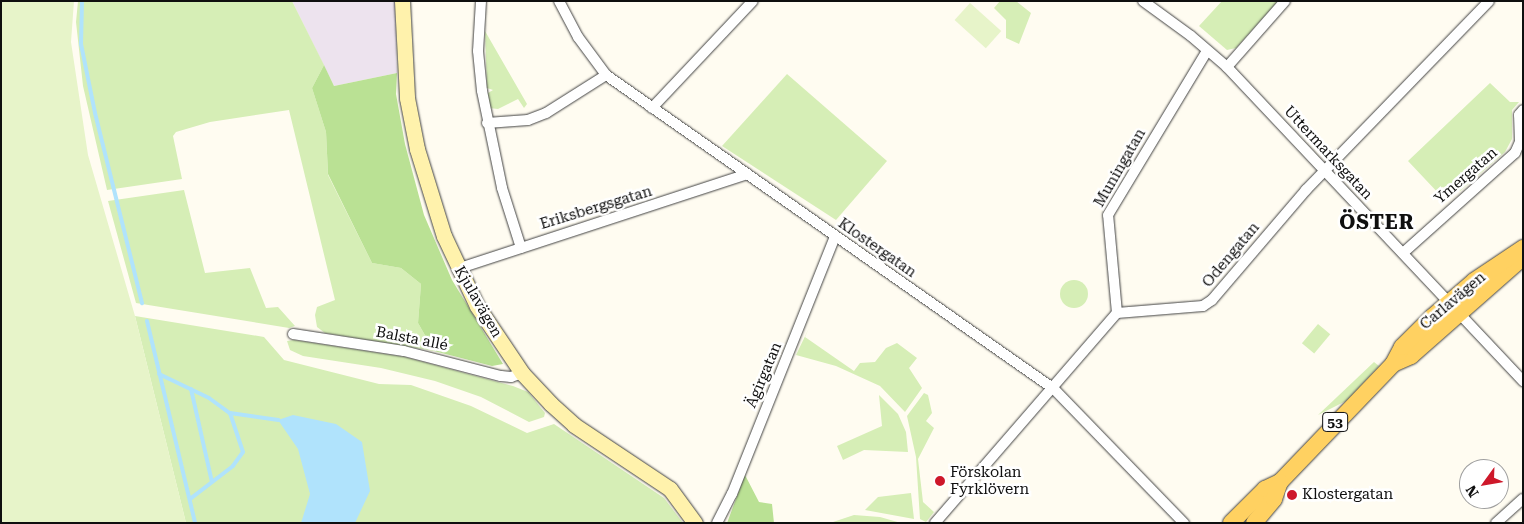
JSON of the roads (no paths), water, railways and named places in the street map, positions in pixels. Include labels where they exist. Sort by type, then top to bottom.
[{"type":"main road","name":"Carlavägen","points":[[1454,308],[1523,248]]},
{"type":"main road","name":"Carlavägen","points":[[1231,523],[1264,489],[1280,482],[1393,364],[1402,346],[1523,257]]},
{"type":"main road","name":"Carlavägen","points":[[1254,523],[1274,499],[1280,482]]},
{"type":"street","name":"Kjulavägen","points":[[402,1],[403,53],[414,132],[432,200],[457,269],[477,306],[522,373],[574,425],[670,489],[696,523]]},
{"type":"street","points":[[480,1],[479,70],[487,123],[502,188],[521,248]]},
{"type":"street","name":"Klostergatan","points":[[559,1],[578,37],[606,74],[745,175],[1054,389],[1186,522]]},
{"type":"street","points":[[652,108],[753,1]]},
{"type":"street","name":"Uttermarksgatan","points":[[1142,1],[1226,67],[1523,381]]},
{"type":"street","points":[[1226,67],[1285,1]]},
{"type":"street","name":"Odengatan","points":[[1117,313],[1203,306],[1212,300],[1324,171],[1489,1]]},
{"type":"street","name":"Muningatan","points":[[1117,313],[1108,215],[1207,51]]},
{"type":"street","points":[[487,123],[528,120],[546,113],[606,74]]},
{"type":"street","name":"Ymergatan","points":[[1403,253],[1515,153],[1520,142],[1519,115],[1523,110]]},
{"type":"street","name":"Eriksbergsgatan","points":[[457,269],[745,175]]},
{"type":"street","name":"Ägirgatan","points":[[716,523],[732,494],[836,238]]},
{"type":"street","points":[[935,523],[1054,389],[1117,313]]},
{"type":"street","name":"Balsta allé","points":[[293,334],[404,351],[501,376],[511,377],[522,373]]},
{"type":"street","points":[[1496,523],[1523,499]]},
{"type":"water","points":[[293,415],[336,424],[362,442],[370,491],[355,523],[301,523],[310,494],[298,449],[278,420]]},
{"type":"waterway","points":[[82,1],[81,44],[95,113],[142,303]]},
{"type":"waterway","points":[[147,321],[195,523]]},
{"type":"waterway","points":[[159,374],[209,398],[230,413],[243,452],[233,466],[190,499]]},
{"type":"waterway","points":[[191,389],[212,482]]},
{"type":"waterway","points":[[230,413],[278,420]]},
{"type":"place","name":"Förskolan Fyrklövern","points":[[940,481]]},
{"type":"place","name":"Klostergatan","points":[[1292,495]]},
{"type":"district","name":"ÖSTER","points":[[1377,222]]}]
